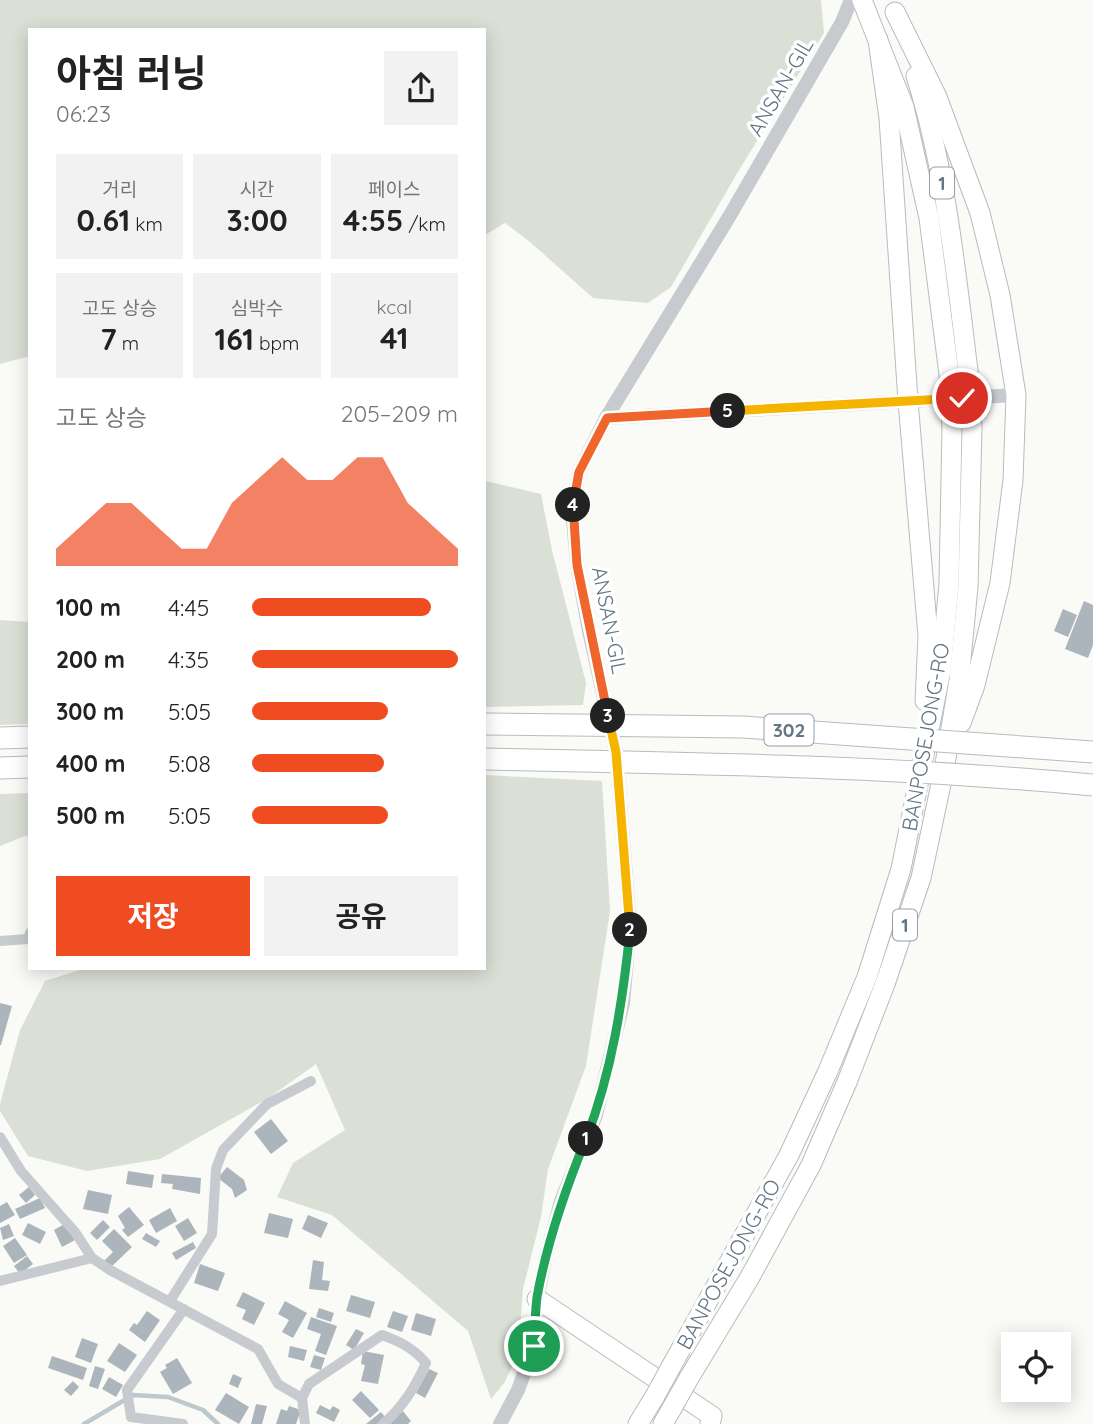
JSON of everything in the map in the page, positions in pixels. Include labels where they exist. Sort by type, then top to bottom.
[{"type":"highway","name":"BANPOSEJONG-RO","points":[[667,1416],[750,1277],[811,1165],[847,1082],[885,984],[921,878],[944,770],[959,680],[968,587],[972,428],[904,107],[862,0]]},
{"type":"highway","name":"BANPOSEJONG-RO","points":[[638,1424],[789,1155],[862,989],[901,869],[941,670],[949,584],[952,428],[958,372],[949,218],[923,100],[893,6]]},
{"type":"highway","points":[[893,6],[937,97],[980,213],[1000,295],[1016,395],[1013,480],[1000,583],[975,685],[944,770]]},
{"type":"highway","points":[[878,40],[889,118],[908,401],[928,636],[921,763]]},
{"type":"highway","name":"302","points":[[486,723],[743,727],[1093,752]]},
{"type":"highway","points":[[0,738],[28,737]]},
{"type":"highway","name":"302","points":[[486,759],[745,765],[1018,778],[1093,785]]},
{"type":"highway","points":[[0,768],[28,767]]},
{"type":"highway","points":[[537,1299],[712,1416],[710,1424]]},
{"type":"street","name":"ANSAN-GIL","points":[[500,1424],[518,1390],[534,1346],[537,1299],[561,1201],[596,1115],[623,1003],[630,927],[616,752],[577,565],[572,509],[579,472],[607,418],[729,217],[842,22],[851,0]]},
{"type":"street","points":[[607,418],[1016,395]]},
{"type":"street","points":[[0,941],[28,939]]},
{"type":"street","points":[[170,1301],[212,1234],[216,1169],[223,1150],[267,1104],[311,1082]]},
{"type":"street","points":[[0,1137],[21,1171],[75,1232],[92,1258],[258,1349],[278,1384],[302,1398]]},
{"type":"street","points":[[0,1281],[92,1258]]},
{"type":"street","points":[[183,1424],[131,1417],[127,1390],[184,1309]]},
{"type":"street","points":[[305,1424],[302,1398],[309,1384],[382,1335],[402,1342],[426,1363],[398,1411],[383,1424]]},
{"type":"shaded area","points":[[0,0],[821,0],[824,33],[739,170],[671,287],[648,303],[593,298],[505,223],[486,234],[486,28],[28,28],[28,357],[0,364]]},
{"type":"shaded area","points":[[486,481],[541,494],[552,550],[586,683],[583,705],[486,707]]},
{"type":"shaded area","points":[[0,620],[28,622],[28,724],[0,725]]},
{"type":"shaded area","points":[[486,775],[602,781],[610,911],[586,1066],[548,1169],[541,1217],[523,1289],[518,1355],[504,1383],[491,1399],[468,1331],[332,1215],[277,1197],[293,1163],[345,1130],[316,1064],[270,1097],[160,1159],[87,1171],[28,1156],[0,1111],[0,1104],[20,1030],[45,981],[80,970],[486,970]]},
{"type":"shaded area","points":[[28,793],[28,837],[0,846],[0,794]]},
{"type":"building","points":[[1084,601],[1093,605],[1093,645],[1088,658],[1065,649]]},
{"type":"building","points":[[1063,609],[1077,615],[1068,637],[1054,631]]},
{"type":"building","points":[[0,1003],[12,1006],[1,1045],[0,1045]]},
{"type":"building","points":[[271,1119],[288,1141],[271,1154],[254,1132]]},
{"type":"building","points":[[227,1167],[244,1180],[247,1190],[235,1198],[232,1189],[218,1178]]},
{"type":"building","points":[[128,1171],[154,1175],[152,1188],[126,1184]]},
{"type":"building","points":[[162,1174],[201,1178],[200,1194],[172,1189],[173,1184],[161,1183]]},
{"type":"building","points":[[29,1187],[35,1195],[26,1203],[19,1195]]},
{"type":"building","points":[[88,1190],[112,1195],[108,1214],[83,1209]]},
{"type":"building","points":[[40,1198],[45,1208],[20,1219],[15,1209]]},
{"type":"building","points":[[7,1202],[15,1215],[0,1223],[0,1206]]},
{"type":"building","points":[[129,1207],[144,1225],[128,1237],[122,1230],[125,1228],[118,1216]]},
{"type":"building","points":[[170,1208],[177,1221],[156,1233],[149,1220]]},
{"type":"building","points":[[269,1213],[293,1219],[288,1238],[264,1233]]},
{"type":"building","points":[[308,1215],[328,1223],[321,1238],[302,1229]]},
{"type":"building","points":[[188,1218],[197,1233],[184,1241],[175,1226]]},
{"type":"building","points":[[103,1220],[110,1227],[97,1240],[90,1233]]},
{"type":"building","points":[[28,1223],[46,1232],[40,1244],[22,1235]]},
{"type":"building","points":[[66,1223],[75,1240],[62,1247],[54,1230]]},
{"type":"building","points":[[9,1224],[14,1236],[3,1240],[0,1228]]},
{"type":"building","points":[[114,1229],[132,1247],[110,1268],[104,1261],[113,1252],[102,1241]]},
{"type":"building","points":[[146,1233],[160,1241],[156,1247],[142,1239]]},
{"type":"building","points":[[15,1238],[27,1255],[14,1263],[3,1246]]},
{"type":"building","points":[[193,1242],[196,1248],[176,1260],[172,1253]]},
{"type":"building","points":[[27,1256],[33,1264],[20,1274],[14,1266]]},
{"type":"building","points":[[313,1260],[324,1262],[322,1280],[330,1281],[328,1291],[309,1289]]},
{"type":"building","points":[[200,1264],[225,1273],[218,1291],[194,1283]]},
{"type":"building","points":[[243,1292],[265,1303],[254,1325],[242,1319],[246,1310],[236,1306]]},
{"type":"building","points":[[351,1295],[375,1302],[370,1318],[346,1311]]},
{"type":"building","points":[[285,1301],[307,1313],[293,1338],[282,1332],[289,1320],[278,1314]]},
{"type":"building","points":[[319,1308],[334,1313],[331,1322],[316,1317]]},
{"type":"building","points":[[147,1311],[160,1320],[145,1342],[129,1330],[134,1323],[137,1325]]},
{"type":"building","points":[[393,1311],[408,1316],[402,1332],[387,1327]]},
{"type":"building","points":[[416,1313],[436,1319],[431,1336],[411,1330]]},
{"type":"building","points":[[311,1317],[337,1326],[326,1355],[315,1351],[321,1334],[307,1329]]},
{"type":"building","points":[[356,1329],[364,1333],[354,1350],[346,1345]]},
{"type":"building","points":[[82,1338],[98,1344],[91,1363],[75,1357]]},
{"type":"building","points":[[119,1343],[137,1355],[125,1372],[107,1361]]},
{"type":"building","points":[[290,1346],[307,1350],[304,1361],[288,1357]]},
{"type":"building","points":[[363,1351],[384,1355],[378,1384],[361,1381],[365,1365],[361,1364]]},
{"type":"building","points":[[314,1355],[325,1358],[321,1370],[310,1367]]},
{"type":"building","points":[[52,1356],[87,1368],[83,1380],[48,1368]]},
{"type":"building","points":[[177,1358],[192,1383],[173,1394],[160,1372],[167,1368],[165,1365]]},
{"type":"building","points":[[95,1366],[105,1369],[98,1389],[89,1386]]},
{"type":"building","points":[[429,1369],[438,1373],[425,1398],[416,1393]]},
{"type":"building","points":[[233,1374],[242,1378],[238,1388],[229,1384]]},
{"type":"building","points":[[109,1377],[123,1385],[116,1397],[102,1389]]},
{"type":"building","points":[[73,1381],[79,1387],[71,1396],[64,1390]]},
{"type":"building","points":[[361,1391],[379,1410],[370,1418],[352,1400]]},
{"type":"building","points":[[226,1393],[249,1407],[239,1424],[215,1410]]},
{"type":"building","points":[[256,1404],[267,1406],[262,1424],[251,1424]]},
{"type":"building","points":[[320,1405],[330,1410],[333,1406],[340,1410],[334,1422],[316,1413]]},
{"type":"building","points":[[289,1406],[301,1410],[296,1424],[276,1424],[281,1409],[287,1411]]},
{"type":"building","points":[[402,1410],[411,1421],[408,1424],[386,1424]]},
{"type":"building","points":[[381,1412],[385,1417],[377,1424],[366,1424]]},
{"type":"waterway","points":[[84,1424],[133,1395],[168,1397],[203,1410],[218,1424]]},
{"type":"route","points":[[534,1346],[537,1299],[546,1256],[561,1201],[596,1115],[623,1003],[630,927],[616,752],[577,565],[572,509],[579,472],[607,418],[962,398]]}]
